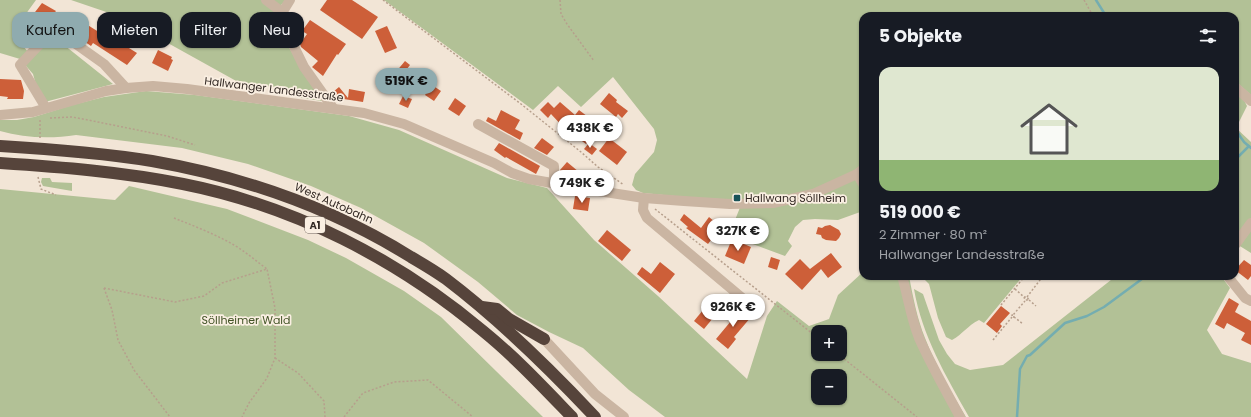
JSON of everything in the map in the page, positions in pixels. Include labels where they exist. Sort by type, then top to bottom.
[{"type":"highway","name":"West Autobahn","points":[[0,146],[63,150],[152,161],[199,170],[268,190],[330,213],[385,241],[444,278],[481,307],[538,358],[595,417]]},
{"type":"highway","name":"A1","points":[[0,163],[86,170],[184,184],[250,202],[323,229],[402,272],[443,300],[484,331],[572,417]]},
{"type":"highway","points":[[481,307],[497,309],[509,319],[544,339]]},
{"type":"street","points":[[266,0],[282,12],[290,0]]},
{"type":"street","points":[[45,112],[20,65],[53,30],[59,32],[104,64],[126,88]]},
{"type":"street","points":[[295,48],[304,67],[332,108]]},
{"type":"street","name":"Hallwanger Landesstraße","points":[[0,115],[45,112],[106,91],[126,88],[153,86],[186,89],[332,108],[388,118],[494,163],[512,173],[529,179],[644,198],[730,204],[773,203],[813,194],[859,171]]},
{"type":"street","points":[[1239,90],[1251,101]]},
{"type":"street","points":[[478,124],[554,166],[554,184]]},
{"type":"street","points":[[644,198],[643,210],[647,218],[759,312]]},
{"type":"street","points":[[1239,240],[1251,223]]},
{"type":"street","points":[[903,280],[919,337],[960,417]]},
{"type":"street","points":[[1231,280],[1245,298],[1251,301]]},
{"type":"street","points":[[544,339],[595,394],[624,417]]},
{"type":"path","points":[[383,0],[521,104],[598,167],[626,187]]},
{"type":"path","points":[[560,0],[561,14],[594,61]]},
{"type":"path","points":[[1084,0],[1091,12]]},
{"type":"path","points":[[40,138],[45,112],[167,136],[195,144]]},
{"type":"path","points":[[38,177],[41,189],[56,195]]},
{"type":"path","points":[[644,198],[650,202],[653,208],[674,225],[811,333]]},
{"type":"path","points":[[174,218],[198,227],[233,245],[248,254],[267,269],[275,308],[275,358],[267,378],[249,403],[242,417]]},
{"type":"path","points":[[170,417],[134,370],[118,340],[112,310],[104,288],[175,302],[204,296],[222,283],[267,269]]},
{"type":"path","points":[[1001,305],[1022,280]]},
{"type":"path","points":[[1027,297],[1040,280]]},
{"type":"path","points":[[1014,289],[1024,297],[1025,300]]},
{"type":"path","points":[[1027,297],[1036,306]]},
{"type":"path","points":[[993,340],[1025,300]]},
{"type":"path","points":[[1013,316],[1023,324]]},
{"type":"path","points":[[275,358],[298,373],[324,401],[325,417]]},
{"type":"path","points":[[847,361],[917,417]]},
{"type":"path","points":[[344,417],[363,393],[394,382],[428,380],[473,417]]},
{"type":"green space","points":[[0,0],[36,0],[27,12],[12,12],[12,48],[25,48],[29,53],[37,48],[68,48],[113,84],[41,103],[33,74],[20,59],[0,53]]},
{"type":"green space","points":[[71,0],[286,0],[274,12],[249,12],[249,48],[289,48],[322,101],[296,97],[283,87],[260,86],[256,92],[172,45],[172,12],[106,12]]},
{"type":"green space","points":[[384,0],[1251,0],[1251,95],[1239,84],[1239,12],[859,12],[859,212],[838,220],[803,220],[795,227],[788,241],[792,246],[785,256],[729,235],[743,200],[695,198],[643,193],[636,190],[632,185],[635,174],[654,152],[657,140],[654,129],[613,77],[581,107],[558,86],[533,110]]},
{"type":"green space","points":[[146,91],[195,95],[349,116],[399,130],[507,178],[547,188],[594,240],[658,296],[747,379],[767,316],[777,301],[809,326],[811,325],[811,361],[847,361],[847,325],[812,325],[829,319],[838,295],[859,276],[859,280],[910,280],[917,315],[929,348],[949,388],[966,417],[665,417],[629,390],[583,348],[517,315],[478,282],[424,243],[361,208],[311,186],[248,164],[182,148],[76,135],[38,137],[0,131],[0,120],[17,120],[34,117],[104,97]]},
{"type":"green space","points":[[1239,96],[1244,100],[1247,106],[1239,122]]},
{"type":"green space","points":[[1239,131],[1251,142],[1251,253],[1239,246]]},
{"type":"green space","points":[[42,178],[50,178],[52,182],[72,183],[72,191],[43,186],[41,182]]},
{"type":"green space","name":"Söllheimer Wald","points":[[129,186],[227,209],[308,240],[346,258],[404,291],[441,317],[543,417],[0,417],[0,189],[115,200]]},
{"type":"green space","points":[[925,280],[1020,280],[984,323],[979,320],[952,340],[946,337],[938,318],[929,284]]},
{"type":"green space","points":[[1111,280],[1224,280],[1230,288],[1207,330],[1222,354],[1251,363],[1251,417],[969,417],[944,371],[929,339],[914,289],[923,294],[939,340],[955,364],[970,370],[1003,365]]},
{"type":"building","points":[[327,0],[352,0],[378,17],[362,39],[320,10]]},
{"type":"building","points":[[42,3],[56,11],[55,12],[35,12]]},
{"type":"building","points":[[310,20],[346,44],[338,55],[337,54],[323,76],[312,67],[318,61],[302,48],[304,48],[304,38],[307,34],[304,32],[304,28]]},
{"type":"building","points":[[89,26],[97,31],[97,46],[93,43],[91,46],[89,45]]},
{"type":"building","points":[[387,26],[397,48],[385,53],[375,31]]},
{"type":"building","points":[[101,48],[129,48],[137,53],[127,65]]},
{"type":"building","points":[[158,50],[172,57],[171,59],[173,60],[168,71],[152,63]]},
{"type":"building","points":[[405,61],[410,65],[389,92],[384,88],[390,80],[388,79]]},
{"type":"building","points":[[0,79],[21,80],[24,91],[23,99],[7,99],[8,97],[0,96]]},
{"type":"building","points":[[432,85],[441,91],[434,101],[425,95]]},
{"type":"building","points":[[339,87],[348,98],[349,89],[365,92],[363,102],[337,98],[333,92]]},
{"type":"building","points":[[609,93],[617,100],[616,102],[628,111],[622,118],[618,114],[616,117],[600,104]]},
{"type":"building","points":[[403,96],[412,99],[408,108],[399,104]]},
{"type":"building","points":[[455,98],[466,106],[459,116],[448,109]]},
{"type":"building","points":[[548,102],[554,108],[560,102],[575,115],[579,110],[596,123],[594,126],[598,129],[586,144],[571,133],[569,135],[551,114],[548,118],[540,110]]},
{"type":"building","points":[[501,110],[520,120],[515,129],[523,133],[520,140],[486,121],[488,117],[496,121]]},
{"type":"building","points":[[542,138],[554,147],[547,155],[534,148]]},
{"type":"building","points":[[609,138],[627,152],[617,165],[599,151]]},
{"type":"building","points":[[499,143],[540,166],[536,174],[506,157],[505,158],[494,150]]},
{"type":"building","points":[[589,143],[597,149],[592,155],[584,149]]},
{"type":"building","points":[[567,162],[579,172],[572,180],[567,179],[560,174],[560,170]]},
{"type":"building","points":[[575,196],[590,198],[588,211],[573,209]]},
{"type":"building","points":[[684,214],[701,228],[709,217],[721,227],[708,244],[686,228],[688,227],[680,220]]},
{"type":"building","points":[[830,225],[839,230],[841,234],[836,241],[826,240],[822,238],[821,235],[816,234],[818,227],[822,228]]},
{"type":"building","points":[[607,230],[631,250],[622,261],[598,241]]},
{"type":"building","points":[[732,239],[751,247],[744,264],[725,256]]},
{"type":"building","points":[[831,253],[842,267],[828,278],[821,269],[802,290],[785,274],[800,259],[810,269]]},
{"type":"building","points":[[771,257],[780,260],[777,270],[768,267]]},
{"type":"building","points":[[1244,260],[1251,265],[1251,276],[1248,280],[1239,273],[1239,266]]},
{"type":"building","points":[[660,262],[675,274],[660,293],[637,274],[642,267],[651,274]]},
{"type":"building","points":[[1229,298],[1239,304],[1235,312],[1251,321],[1251,345],[1241,340],[1245,333],[1227,323],[1224,329],[1215,324]]},
{"type":"building","points":[[1001,306],[1010,313],[1000,324],[1002,326],[997,333],[986,324]]},
{"type":"building","points":[[738,307],[751,317],[734,337],[736,339],[728,349],[716,339],[731,321],[728,319]]},
{"type":"building","points":[[703,310],[713,318],[704,329],[694,321]]},
{"type":"waterway","points":[[1096,0],[1104,12]]},
{"type":"waterway","points":[[1239,135],[1251,148]]},
{"type":"waterway","points":[[1239,156],[1249,146]]},
{"type":"waterway","points":[[1017,417],[1020,369],[1027,356],[1030,355],[1065,323],[1087,316],[1104,307],[1141,280]]},
{"type":"place","name":"Hallwang Söllheim","points":[[737,198]]}]
